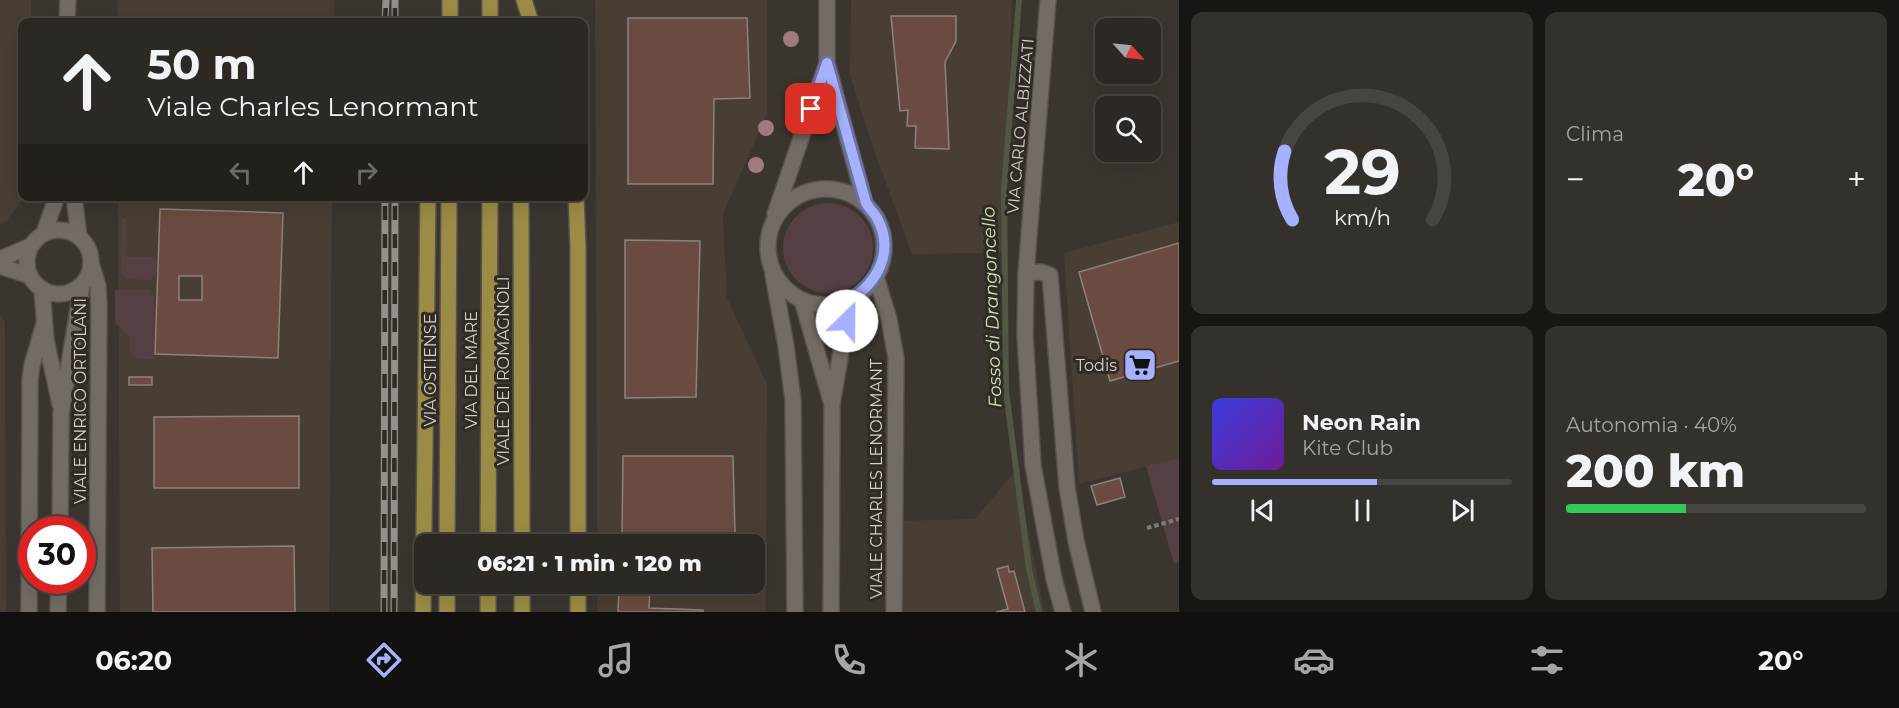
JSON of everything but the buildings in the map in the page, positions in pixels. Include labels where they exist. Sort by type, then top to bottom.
[{"type":"main road","points":[[450,0],[450,18]]},
{"type":"main road","points":[[490,0],[490,18]]},
{"type":"main road","points":[[521,18],[523,0]]},
{"type":"main road","points":[[523,0],[530,18]]},
{"type":"main road","name":"VIA OSTIENSE","points":[[447,534],[449,201]]},
{"type":"main road","name":"VIA DEL MARE","points":[[488,534],[490,201]]},
{"type":"main road","name":"VIALE DEI ROMAGNOLI","points":[[521,201],[522,534]]},
{"type":"main road","points":[[576,201],[578,534]]},
{"type":"main road","points":[[423,612],[428,202]]},
{"type":"main road","points":[[447,594],[447,612]]},
{"type":"main road","points":[[488,594],[488,612]]},
{"type":"main road","points":[[522,594],[522,612]]},
{"type":"main road","points":[[578,594],[578,612]]},
{"type":"street","points":[[68,0],[68,18]]},
{"type":"street","points":[[827,0],[827,63],[866,203]]},
{"type":"street","name":"VIA CARLO ALBIZZATI","points":[[1048,0],[1026,273],[1025,335],[1033,465],[1054,579],[1063,612]]},
{"type":"street","points":[[795,612],[793,400],[786,346],[768,256],[768,239],[827,63]]},
{"type":"street","points":[[772,222],[783,207],[797,196],[814,189],[832,188],[850,193],[866,203],[878,219],[884,238],[883,258],[876,277],[865,291],[850,300],[835,305],[818,305],[802,300],[785,289],[773,272]]},
{"type":"street","points":[[0,259],[31,246],[44,233],[55,201]]},
{"type":"street","points":[[75,201],[79,237]]},
{"type":"street","points":[[0,266],[30,276],[42,289],[58,294],[75,290],[82,285],[87,279],[91,263],[86,244],[79,237],[62,230],[44,233]]},
{"type":"street","points":[[30,276],[27,261],[31,246]]},
{"type":"street","name":"VIALE ENRICO ORTOLANI","points":[[91,263],[97,280],[99,307],[97,612]]},
{"type":"street","points":[[1026,273],[1041,272],[1050,275],[1066,487],[1093,612]]},
{"type":"street","name":"VIALE CHARLES LENORMANT","points":[[876,277],[889,319],[896,358],[894,612]]},
{"type":"street","name":"VIALE ENRICO ORTOLANI","points":[[62,413],[82,285]]},
{"type":"street","name":"VIALE ENRICO ORTOLANI","points":[[42,289],[44,324],[62,413]]},
{"type":"street","points":[[802,300],[832,404]]},
{"type":"street","points":[[831,612],[832,404],[850,300]]},
{"type":"street","name":"VIALE ENRICO ORTOLANI","points":[[29,612],[30,380],[44,324]]},
{"type":"street","points":[[60,516],[62,413]]},
{"type":"street","points":[[58,612],[59,594]]},
{"type":"path","points":[[1148,528],[1179,519]]},
{"type":"shaded area","points":[[0,0],[31,0],[31,18],[18,18],[18,201],[21,201],[7,221],[0,224]]},
{"type":"shaded area","points":[[117,0],[334,0],[334,18],[118,18]]},
{"type":"shaded area","points":[[595,0],[767,0],[767,114],[723,214],[727,298],[767,384],[766,612],[597,612],[597,594],[765,594],[765,534],[597,534]]},
{"type":"shaded area","points":[[851,0],[1012,0],[1004,253],[912,254],[875,153],[850,75]]},
{"type":"shaded area","points":[[118,201],[332,201],[329,612],[120,612]]},
{"type":"shaded area","points":[[828,203],[845,206],[860,216],[870,231],[873,248],[870,265],[860,280],[845,290],[828,293],[811,290],[796,280],[786,265],[783,248],[786,231],[796,216],[811,206]]},
{"type":"shaded area","points":[[122,218],[126,218],[126,257],[156,257],[156,275],[152,276],[152,280],[126,279],[121,274]]},
{"type":"shaded area","points":[[1179,222],[1179,458],[1079,484],[1064,253]]},
{"type":"shaded area","points":[[115,290],[151,290],[151,294],[154,295],[154,359],[138,359],[130,352],[130,337],[115,323]]},
{"type":"shaded area","points":[[0,315],[5,322],[6,612],[0,612]]},
{"type":"shaded area","points":[[1179,458],[1179,562],[1174,564],[1146,466]]},
{"type":"shaded area","points":[[1016,470],[1044,612],[894,612],[894,521],[975,519]]},
{"type":"waterway","name":"Fosso di Drangoncello","points":[[1019,0],[1004,189],[1006,391],[1029,569],[1039,612]]},
{"type":"railway","points":[[385,18],[386,0]]},
{"type":"railway","points":[[395,0],[395,18]]},
{"type":"railway","points":[[384,612],[385,201]]},
{"type":"railway","points":[[394,612],[395,201]]},
{"type":"place","name":"Todis","points":[[1140,365]]},
{"type":"route","points":[[811,109],[827,63],[866,203],[878,219],[884,238],[883,258],[876,277],[865,291],[850,300],[847,321]]}]
